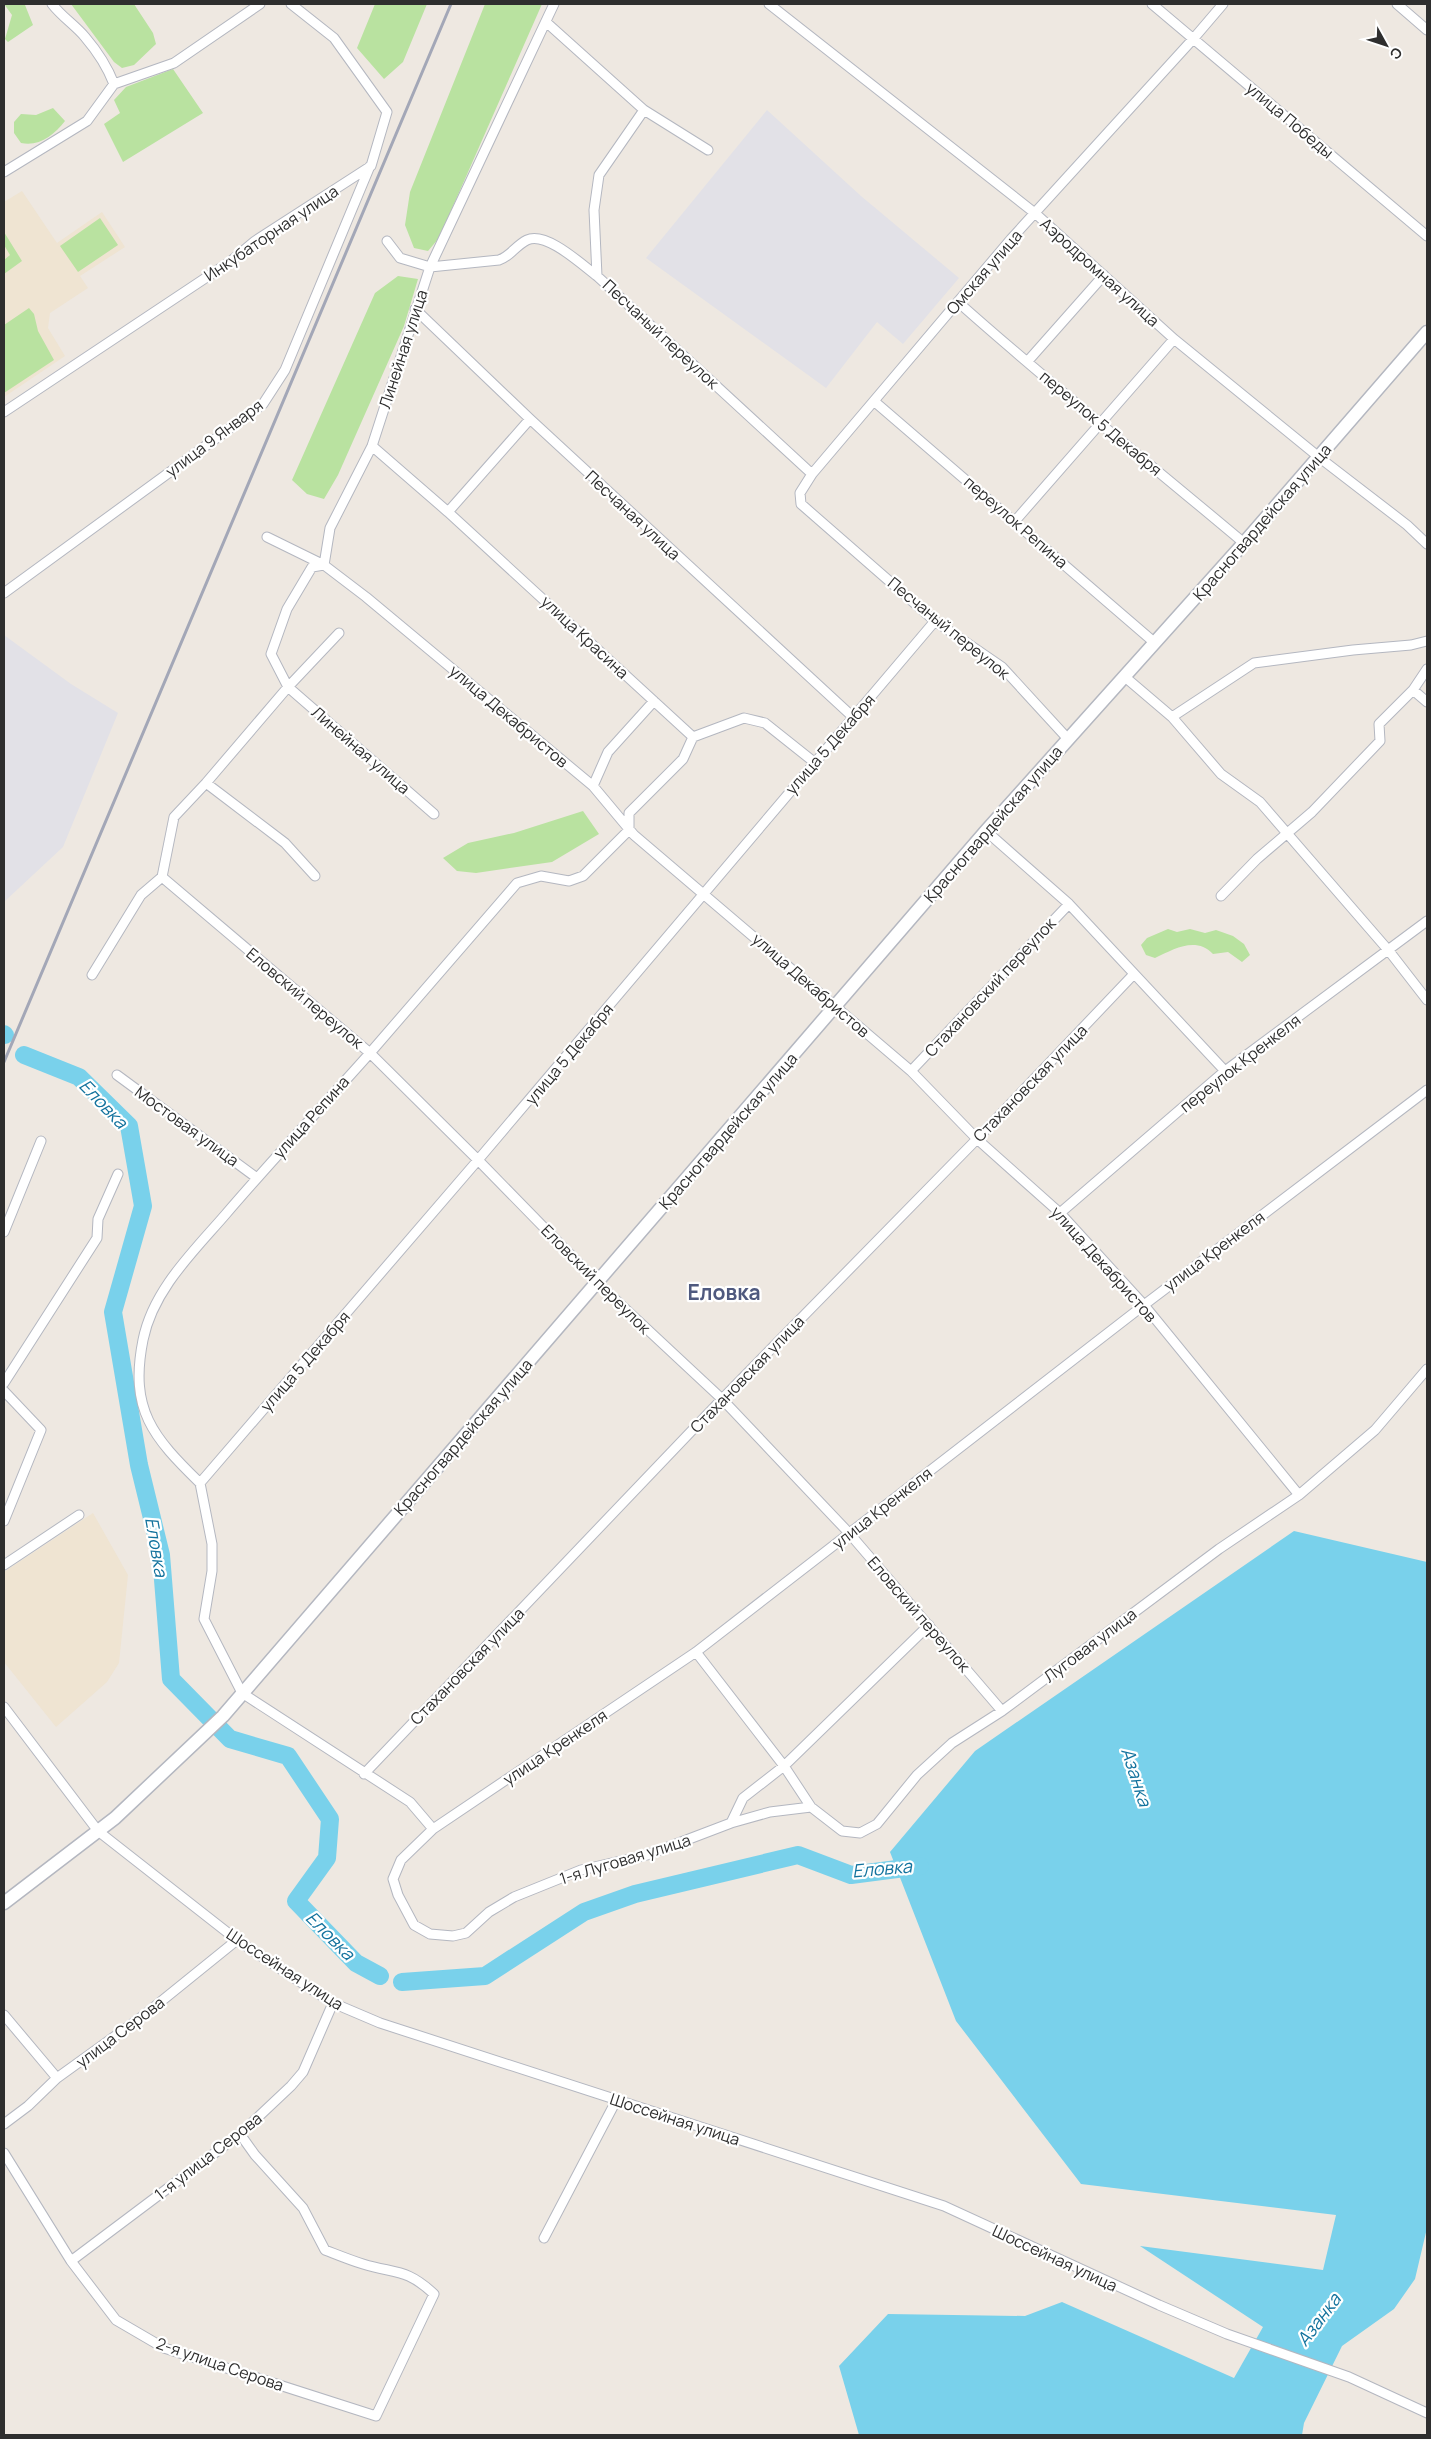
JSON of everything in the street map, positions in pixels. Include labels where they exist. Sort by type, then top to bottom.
[{"type":"main road","name":"Красногвардейская улица","points":[[4,1903],[115,1818],[223,1716],[986,831],[1320,458],[1427,332]]},
{"type":"street","points":[[52,4],[84,36],[108,68],[114,84]]},
{"type":"street","points":[[4,172],[86,121],[114,84],[174,63],[260,4]]},
{"type":"street","points":[[291,4],[334,38],[387,112],[371,166]]},
{"type":"street","name":"Линейная улица","points":[[434,814],[288,686],[271,654],[287,609],[312,567],[324,565],[330,528],[372,446],[430,267],[554,4]]},
{"type":"street","name":"улица Победы","points":[[1152,4],[1427,236]]},
{"type":"street","name":"Омская улица","points":[[801,504],[800,492],[812,474],[875,402],[1011,239],[1036,214],[1223,4]]},
{"type":"street","points":[[1397,4],[1427,30]]},
{"type":"street","name":"Аэродромная улица","points":[[775,5],[1036,214],[1174,339],[1320,458],[1407,525],[1427,544]]},
{"type":"street","points":[[546,22],[644,110],[708,150]]},
{"type":"street","points":[[597,276],[594,210],[599,175],[644,110]]},
{"type":"street","name":"Инкубаторная улица","points":[[4,412],[231,261],[254,241],[371,166]]},
{"type":"street","name":"улица 9 Января","points":[[4,593],[263,404],[285,370],[371,166]]},
{"type":"street","name":"Песчаный переулок","points":[[430,267],[499,260],[509,257],[519,244],[533,238],[546,240],[597,276],[812,474]]},
{"type":"street","points":[[387,241],[400,258],[430,267]]},
{"type":"street","points":[[1026,362],[1104,275]]},
{"type":"street","name":"переулок 5 Декабря","points":[[958,302],[1026,362],[1101,422],[1244,543]]},
{"type":"street","name":"Песчаная улица","points":[[416,309],[530,420],[854,718]]},
{"type":"street","points":[[1015,521],[1174,339]]},
{"type":"street","name":"переулок Репина","points":[[875,402],[1155,643]]},
{"type":"street","points":[[448,512],[530,420]]},
{"type":"street","name":"улица Красина","points":[[372,446],[448,512],[693,737]]},
{"type":"street","name":"Песчаный переулок","points":[[801,504],[935,621],[1002,667],[1068,739]]},
{"type":"street","name":"улица Декабристов","points":[[267,537],[324,565],[374,603],[593,786],[629,830],[910,1071],[977,1139],[1060,1213],[1144,1305],[1299,1495]]},
{"type":"street","name":"улица 5 Декабря","points":[[200,1483],[704,895],[814,762],[854,718],[935,621]]},
{"type":"street","points":[[92,975],[141,895],[162,877],[174,817],[206,783],[288,686],[339,633]]},
{"type":"street","points":[[1172,716],[1254,662],[1411,645],[1427,641]]},
{"type":"street","points":[[1221,896],[1257,859],[1312,812],[1380,741],[1379,724],[1413,690],[1427,669]]},
{"type":"street","points":[[1125,676],[1172,716],[1221,774],[1260,802],[1389,950],[1427,1000]]},
{"type":"street","points":[[1413,690],[1427,702]]},
{"type":"street","points":[[593,786],[608,752],[654,700]]},
{"type":"street","points":[[629,830],[629,813],[683,760],[693,737],[744,718],[765,722],[814,762]]},
{"type":"street","points":[[206,783],[285,843],[316,876]]},
{"type":"street","name":"улица Репина","points":[[200,1483],[153,1431],[142,1410],[139,1388],[143,1341],[151,1314],[173,1276],[257,1178],[370,1053],[517,884],[541,876],[569,881],[583,876],[629,830]]},
{"type":"street","points":[[986,831],[1069,904],[1133,975],[1225,1071]]},
{"type":"street","name":"Еловский переулок","points":[[162,877],[370,1053],[597,1282],[722,1399],[849,1533],[1002,1711]]},
{"type":"street","name":"Стахановский переулок","points":[[910,1071],[1069,904]]},
{"type":"street","name":"переулок Кренкеля","points":[[1060,1213],[1225,1071],[1427,922]]},
{"type":"street","name":"Стахановская улица","points":[[364,1774],[722,1399],[977,1139],[1133,975]]},
{"type":"street","name":"Мостовая улица","points":[[117,1075],[257,1178]]},
{"type":"street","points":[[1424,1093],[1427,1104]]},
{"type":"street","name":"улица Кренкеля","points":[[430,1934],[414,1925],[398,1895],[393,1880],[401,1860],[433,1829],[696,1652],[1144,1305],[1424,1093]]},
{"type":"street","points":[[4,1232],[41,1141]]},
{"type":"street","points":[[4,1383],[97,1238],[98,1219],[118,1174]]},
{"type":"street","name":"Луговая улица","points":[[696,1652],[784,1766],[811,1807],[842,1831],[860,1833],[877,1824],[917,1775],[952,1743],[1002,1711],[1211,1555],[1299,1495],[1375,1430],[1427,1370]]},
{"type":"street","points":[[4,1391],[41,1430],[4,1520]]},
{"type":"street","points":[[200,1483],[212,1544],[212,1570],[204,1619],[242,1693],[364,1774],[410,1802],[433,1829]]},
{"type":"street","points":[[4,1565],[79,1515]]},
{"type":"street","points":[[731,1823],[743,1798],[784,1766],[929,1624]]},
{"type":"street","name":"Шоссейная улица","points":[[4,1707],[98,1831],[237,1940],[332,2003],[380,2023],[944,2206],[1159,2306],[1227,2334],[1349,2377],[1427,2413]]},
{"type":"street","points":[[731,1823],[770,1812],[811,1807]]},
{"type":"street","name":"1-я Луговая улица","points":[[430,1934],[453,1936],[466,1933],[489,1912],[514,1897],[581,1870],[647,1855],[731,1823]]},
{"type":"street","name":"улица Серова","points":[[4,2124],[28,2106],[57,2078],[143,2016],[237,1940]]},
{"type":"street","name":"1-я улица Серова","points":[[71,2261],[240,2134],[291,2086],[303,2072],[332,2003]]},
{"type":"street","points":[[4,2015],[57,2078]]},
{"type":"street","points":[[544,2238],[617,2100]]},
{"type":"street","name":"2-я улица Серова","points":[[4,2153],[71,2261],[116,2320],[164,2348],[376,2416],[434,2294],[418,2279],[398,2271],[364,2264],[325,2250],[303,2208],[255,2156],[240,2134]]},
{"type":"shaded area","points":[[767,110],[861,196],[959,278],[903,344],[877,322],[826,388],[646,258]]},
{"type":"shaded area","points":[[22,191],[57,243],[102,212],[125,247],[80,276],[88,288],[50,313],[48,328],[65,356],[4,397],[4,202]]},
{"type":"shaded area","points":[[4,635],[71,684],[118,713],[63,847],[4,902]]},
{"type":"shaded area","points":[[93,1513],[128,1575],[119,1663],[107,1682],[56,1727],[4,1662],[4,1572]]},
{"type":"green space","points":[[4,4],[25,5],[33,25],[8,42],[5,39],[12,15]]},
{"type":"green space","points":[[71,4],[134,4],[153,33],[156,44],[134,65],[122,68],[114,62]]},
{"type":"green space","points":[[375,4],[427,4],[403,62],[384,79],[357,48]]},
{"type":"green space","points":[[485,4],[542,4],[439,238],[428,251],[414,248],[405,225],[410,192]]},
{"type":"green space","points":[[173,69],[203,113],[123,162],[104,124],[120,113],[114,100],[126,87]]},
{"type":"green space","points":[[53,108],[65,121],[61,126],[46,139],[28,144],[21,143],[14,133],[14,122],[21,114],[36,115]]},
{"type":"green space","points":[[100,218],[118,245],[78,272],[60,246]]},
{"type":"green space","points":[[4,232],[22,261],[4,274],[4,260],[10,255],[4,245]]},
{"type":"green space","points":[[398,276],[418,279],[404,326],[338,475],[324,499],[307,494],[292,480],[375,293]]},
{"type":"green space","points":[[29,308],[34,314],[38,331],[54,360],[4,393],[4,325]]},
{"type":"green space","points":[[583,811],[599,834],[552,862],[476,873],[457,871],[443,858],[468,843],[514,833]]},
{"type":"green space","points":[[1168,929],[1177,932],[1190,929],[1205,933],[1216,930],[1233,936],[1244,944],[1250,955],[1242,962],[1228,952],[1213,954],[1199,946],[1192,945],[1177,948],[1155,958],[1146,955],[1141,945],[1147,938]]},
{"type":"water","name":"Азанка","points":[[1294,1531],[1427,1562],[1427,2228],[1415,2279],[1394,2309],[1342,2346],[1304,2423],[1302,2435],[859,2435],[839,2366],[888,2314],[1025,2316],[1062,2302],[1234,2378],[1263,2327],[1140,2246],[1323,2270],[1336,2215],[1081,2184],[956,2021],[890,1852],[975,1751]]},
{"type":"waterway","name":"Еловка","points":[[24,1055],[79,1077],[129,1126],[143,1206],[113,1312],[139,1465],[161,1555],[171,1679],[230,1739],[288,1756],[330,1819],[327,1858],[296,1901],[356,1963],[380,1976]]},
{"type":"waterway","name":"Еловка","points":[[402,1982],[485,1976],[584,1912],[635,1894],[798,1855],[851,1875],[920,1866]]},
{"type":"railway","points":[[4,1062],[451,4]]},
{"type":"district","name":"Еловка","points":[[724,1293]]}]
